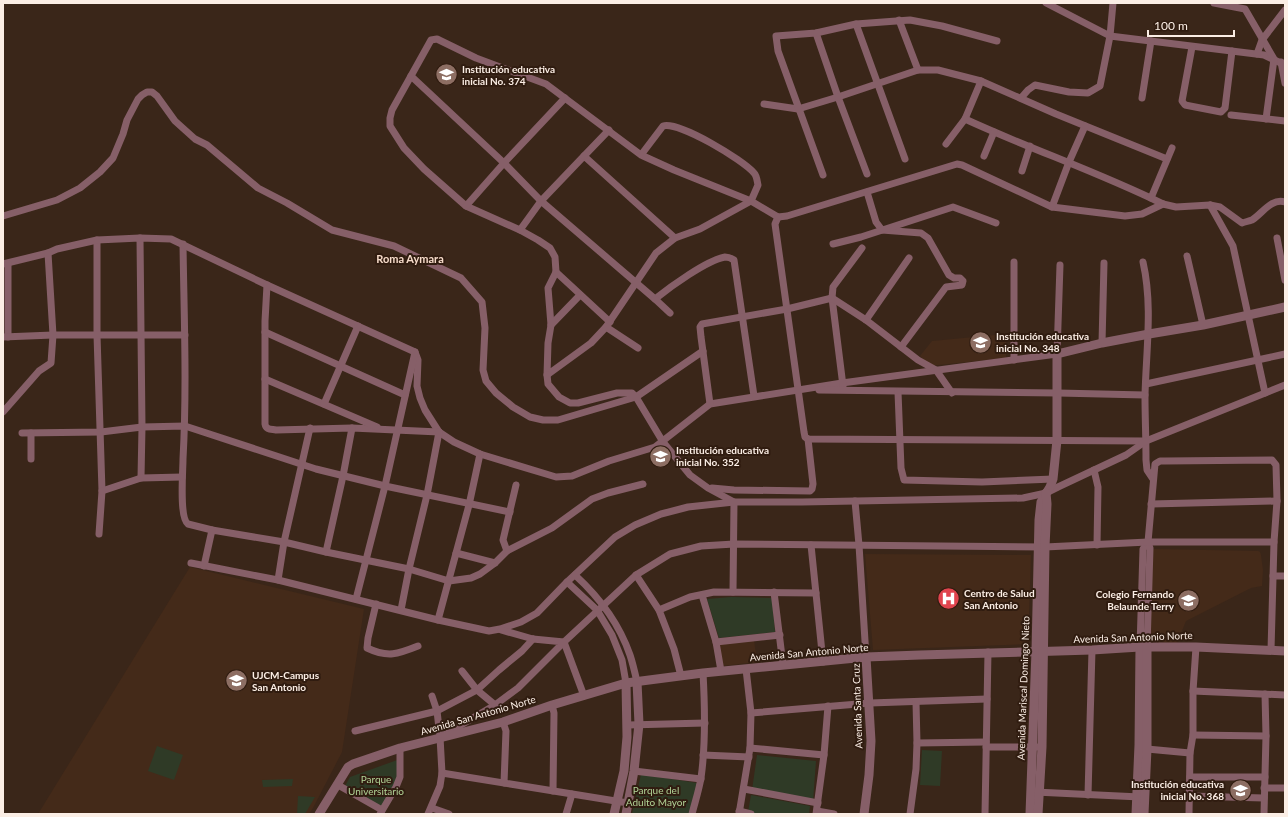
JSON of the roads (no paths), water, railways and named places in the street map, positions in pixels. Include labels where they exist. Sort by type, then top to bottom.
[{"type":"street","points":[[1046,3],[1110,36],[1264,55],[1280,62]]},
{"type":"street","points":[[1021,98],[1035,85],[1069,92],[1088,93],[1096,90],[1100,86],[1110,36],[1113,3]]},
{"type":"street","points":[[1214,3],[1245,9],[1247,11],[1262,40],[1280,62],[1285,83]]},
{"type":"street","points":[[1257,54],[1262,40],[1285,10]]},
{"type":"street","points":[[899,20],[918,70]]},
{"type":"street","points":[[823,176],[778,51],[776,36],[816,32],[856,24],[910,20],[942,26],[996,42]]},
{"type":"street","points":[[856,24],[905,160]]},
{"type":"street","points":[[816,32],[838,97],[867,174]]},
{"type":"street","points":[[734,502],[708,488],[690,475],[663,442],[636,397],[632,394],[617,393],[578,403],[570,403],[559,397],[548,384],[548,343],[552,325],[548,288],[556,272],[555,257],[550,248],[520,230],[466,206],[424,169],[404,148],[390,126],[392,110],[431,40],[437,38],[476,58],[546,84],[642,155],[674,170],[751,201],[778,217],[787,216],[957,164],[1052,207],[1125,216],[1142,214],[1163,204]]},
{"type":"street","points":[[1142,98],[1151,41]]},
{"type":"street","points":[[1192,47],[1182,101],[1183,104],[1221,112],[1225,108],[1232,51]]},
{"type":"street","points":[[1266,119],[1280,62]]},
{"type":"street","points":[[764,104],[798,109],[918,70],[938,70],[981,81],[1085,126],[1167,159]]},
{"type":"street","points":[[411,76],[504,163],[541,201],[670,313]]},
{"type":"street","points":[[946,144],[965,119],[981,81]]},
{"type":"street","points":[[3,216],[57,200],[80,188],[100,172],[113,158],[124,134],[127,120],[138,99],[147,92],[152,92],[157,96],[175,121],[195,139],[207,145],[258,188],[287,203],[332,230],[394,246],[460,278],[482,302],[485,328],[483,370],[486,381],[496,393],[513,407],[530,417],[543,420],[558,420],[636,397],[703,351]]},
{"type":"street","points":[[466,206],[564,98]]},
{"type":"street","points":[[1231,115],[1285,121]]},
{"type":"street","points":[[965,119],[1163,204],[1176,207],[1210,205],[1220,207],[1242,223],[1251,220],[1274,202],[1285,202]]},
{"type":"street","points":[[547,375],[590,343],[608,324],[656,253],[675,238],[700,229],[751,201],[758,185],[757,178],[754,173],[724,150],[697,135],[671,125],[663,126],[642,155]]},
{"type":"street","points":[[1052,207],[1068,162],[1085,126]]},
{"type":"street","points":[[520,230],[541,201],[609,130]]},
{"type":"street","points":[[984,156],[994,132]]},
{"type":"street","points":[[1022,171],[1030,146]]},
{"type":"street","points":[[1151,198],[1172,148]]},
{"type":"street","points":[[584,156],[675,238]]},
{"type":"street","points":[[867,192],[876,222],[882,230],[921,233],[928,238],[949,275],[954,278],[960,278],[963,281],[962,285],[946,287],[900,347]]},
{"type":"street","points":[[1210,205],[1233,246],[1265,393]]},
{"type":"street","points":[[833,244],[953,207],[996,223]]},
{"type":"street","points":[[708,488],[734,490],[810,491],[812,489],[813,484],[808,438],[805,437],[804,432],[775,224],[778,217]]},
{"type":"street","points":[[185,335],[52,335],[6,337],[6,264],[48,253],[56,249],[97,240],[140,238],[171,239],[415,352],[418,360],[417,386],[420,398],[425,410],[439,432],[454,442],[480,454],[556,477],[572,476],[610,461],[655,447],[710,404],[754,396],[843,386],[936,370],[1057,354],[1102,343],[1203,325],[1285,307]]},
{"type":"street","points":[[140,238],[142,427],[141,478]]},
{"type":"street","points":[[1277,238],[1285,280]]},
{"type":"street","points":[[97,240],[97,335],[102,491],[100,534]]},
{"type":"street","points":[[183,244],[185,426],[182,477],[182,515],[185,522],[188,524],[212,530],[284,542],[409,569],[449,581],[470,578],[480,574],[495,563],[507,551],[552,528],[592,499],[608,493],[643,484]]},
{"type":"street","points":[[843,386],[832,298],[833,287],[862,248]]},
{"type":"street","points":[[3,412],[39,371],[51,363],[52,335],[48,253]]},
{"type":"street","points":[[1187,256],[1203,325]]},
{"type":"street","points":[[655,299],[673,284],[710,263],[725,257],[734,260],[754,396]]},
{"type":"street","points":[[866,320],[909,258]]},
{"type":"street","points":[[1014,262],[1014,360]]},
{"type":"street","points":[[1143,262],[1148,289],[1149,334],[1145,395],[1146,460],[1147,470],[1153,479]]},
{"type":"street","points":[[1102,343],[1104,264]]},
{"type":"street","name":"Avenida Mariscal Domingo Nieto","points":[[1034,813],[1035,792],[1042,747],[1040,651],[1042,547],[1047,504],[1046,493],[1053,479],[1057,440],[1057,354],[1060,265]]},
{"type":"street","points":[[556,272],[608,324],[638,348]]},
{"type":"street","points":[[267,284],[265,332],[265,424],[267,428],[276,430],[352,428],[439,432]]},
{"type":"street","points":[[552,325],[580,295]]},
{"type":"street","points":[[710,404],[700,327],[702,324],[742,318],[832,298],[866,320],[918,360],[936,370],[952,392]]},
{"type":"street","points":[[324,404],[358,326]]},
{"type":"street","points":[[265,332],[341,365],[405,396]]},
{"type":"street","points":[[356,599],[385,486],[415,352]]},
{"type":"street","points":[[1146,384],[1285,354]]},
{"type":"street","points":[[265,379],[382,429]]},
{"type":"street","points":[[192,564],[278,580],[438,620],[490,631],[500,630],[521,622],[537,613],[567,582],[615,537],[635,525],[661,514],[688,507],[734,502],[1023,498],[1046,493],[1126,455],[1146,441],[1285,385]]},
{"type":"street","points":[[843,386],[898,392],[1145,395]]},
{"type":"street","points":[[898,392],[899,439],[904,480],[982,482],[1053,479]]},
{"type":"street","points":[[22,433],[101,432],[142,427],[185,426],[301,465],[385,486],[510,512]]},
{"type":"street","points":[[278,580],[284,542],[310,428]]},
{"type":"street","points":[[326,552],[352,428]]},
{"type":"street","points":[[400,610],[427,495],[439,432]]},
{"type":"street","points":[[31,433],[31,459]]},
{"type":"street","points":[[808,438],[1146,441]]},
{"type":"street","points":[[438,620],[469,504],[480,454]]},
{"type":"street","points":[[1144,814],[1141,797],[1139,745],[1150,548],[1148,542],[1155,464],[1160,461],[1272,460],[1276,465],[1277,501],[1274,542],[1271,650]]},
{"type":"street","points":[[1094,470],[1098,487],[1097,545]]},
{"type":"street","points":[[102,491],[141,478],[182,477]]},
{"type":"street","points":[[507,551],[503,540],[516,485]]},
{"type":"street","name":"Avenida Santa Cruz","points":[[855,501],[870,703],[871,741],[864,814]]},
{"type":"street","points":[[1151,504],[1277,501]]},
{"type":"street","points":[[732,592],[734,502]]},
{"type":"street","points":[[204,566],[212,530]]},
{"type":"street","points":[[440,737],[495,705],[518,688],[597,610],[636,575],[670,554],[700,546],[734,544],[1042,547],[1148,542],[1274,542]]},
{"type":"street","points":[[811,545],[823,662]]},
{"type":"street","points":[[456,553],[495,563]]},
{"type":"street","points":[[575,575],[589,588],[603,605],[620,631],[630,656],[637,682],[639,724],[634,771],[626,814]]},
{"type":"street","points":[[636,575],[659,610],[674,649],[681,676]]},
{"type":"street","points":[[1273,576],[1285,576]]},
{"type":"street","points":[[567,582],[597,610],[612,636],[622,660],[626,683],[628,725],[624,770],[614,814]]},
{"type":"street","points":[[659,610],[690,597],[714,592],[816,593]]},
{"type":"street","points":[[774,592],[783,665]]},
{"type":"street","points":[[702,595],[716,642],[721,672]]},
{"type":"street","points":[[376,604],[367,648],[378,653],[395,654],[418,646]]},
{"type":"street","points":[[500,630],[533,639],[564,642]]},
{"type":"street","points":[[716,642],[780,634]]},
{"type":"street","points":[[355,731],[437,711],[477,690],[522,651],[533,639]]},
{"type":"street","points":[[564,642],[584,696]]},
{"type":"street","points":[[1189,814],[1190,753],[1193,735],[1193,691],[1196,646]]},
{"type":"street","name":"Avenida San Antonio Norte","points":[[338,785],[348,767],[353,764],[400,748],[503,722],[552,705],[626,683],[703,673],[866,657],[1196,646],[1285,651]]},
{"type":"street","points":[[1136,814],[1141,797],[1147,750],[1144,647]]},
{"type":"street","points":[[1088,795],[1092,650]]},
{"type":"street","name":"Avenida Mariscal Domingo Nieto","points":[[1035,792],[1032,747],[1040,651]]},
{"type":"street","points":[[985,814],[988,652]]},
{"type":"street","points":[[746,669],[751,713],[750,748],[739,813],[750,814]]},
{"type":"street","points":[[462,671],[477,690],[495,705]]},
{"type":"street","points":[[692,814],[701,779],[706,723],[703,673]]},
{"type":"street","points":[[1193,691],[1285,695]]},
{"type":"street","points":[[1264,814],[1266,694]]},
{"type":"street","points":[[432,696],[437,711],[442,772],[440,786],[430,811],[449,814]]},
{"type":"street","points":[[751,713],[870,703],[987,699]]},
{"type":"street","points":[[911,814],[916,769],[916,702]]},
{"type":"street","points":[[552,705],[554,713],[552,790]]},
{"type":"street","points":[[828,706],[817,813],[834,814]]},
{"type":"street","points":[[503,722],[506,731],[504,783]]},
{"type":"street","points":[[628,725],[706,723]]},
{"type":"street","points":[[1193,735],[1266,736]]},
{"type":"street","points":[[917,743],[986,744],[1042,747]]},
{"type":"street","points":[[1139,745],[1147,750],[1190,753]]},
{"type":"street","points":[[319,814],[338,785],[381,812],[396,788],[400,777],[400,748]]},
{"type":"street","points":[[750,748],[824,755]]},
{"type":"street","points":[[703,754],[749,757]]},
{"type":"street","points":[[634,771],[701,779]]},
{"type":"street","points":[[442,772],[628,802]]},
{"type":"street","points":[[1190,777],[1265,777]]},
{"type":"street","points":[[1264,788],[1285,788]]},
{"type":"street","points":[[744,789],[818,803]]},
{"type":"street","points":[[1035,792],[1141,797]]},
{"type":"street","points":[[566,814],[572,794]]},
{"type":"street","points":[[1190,796],[1264,798]]},
{"type":"place","name":"Institución educativa inicial No. 374","points":[[446,75]]},
{"type":"place","name":"Institución educativa inicial No. 348","points":[[980,342]]},
{"type":"place","name":"Institución educativa inicial No. 352","points":[[661,456]]},
{"type":"place","name":"Centro de Salud San Antonio","points":[[949,599]]},
{"type":"place","name":"Colegio Fernando Belaunde Terry","points":[[1189,600]]},
{"type":"place","name":"UJCM-Campus San Antonio","points":[[236,681]]},
{"type":"place","name":"Institución educativa inicial No. 368","points":[[1240,790]]},
{"type":"district","name":"Roma Aymara","points":[[410,258]]},
{"type":"park label","name":"Parque Universitario","points":[[376,784]]},
{"type":"park label","name":"Parque del Adulto Mayor","points":[[656,796]]}]
